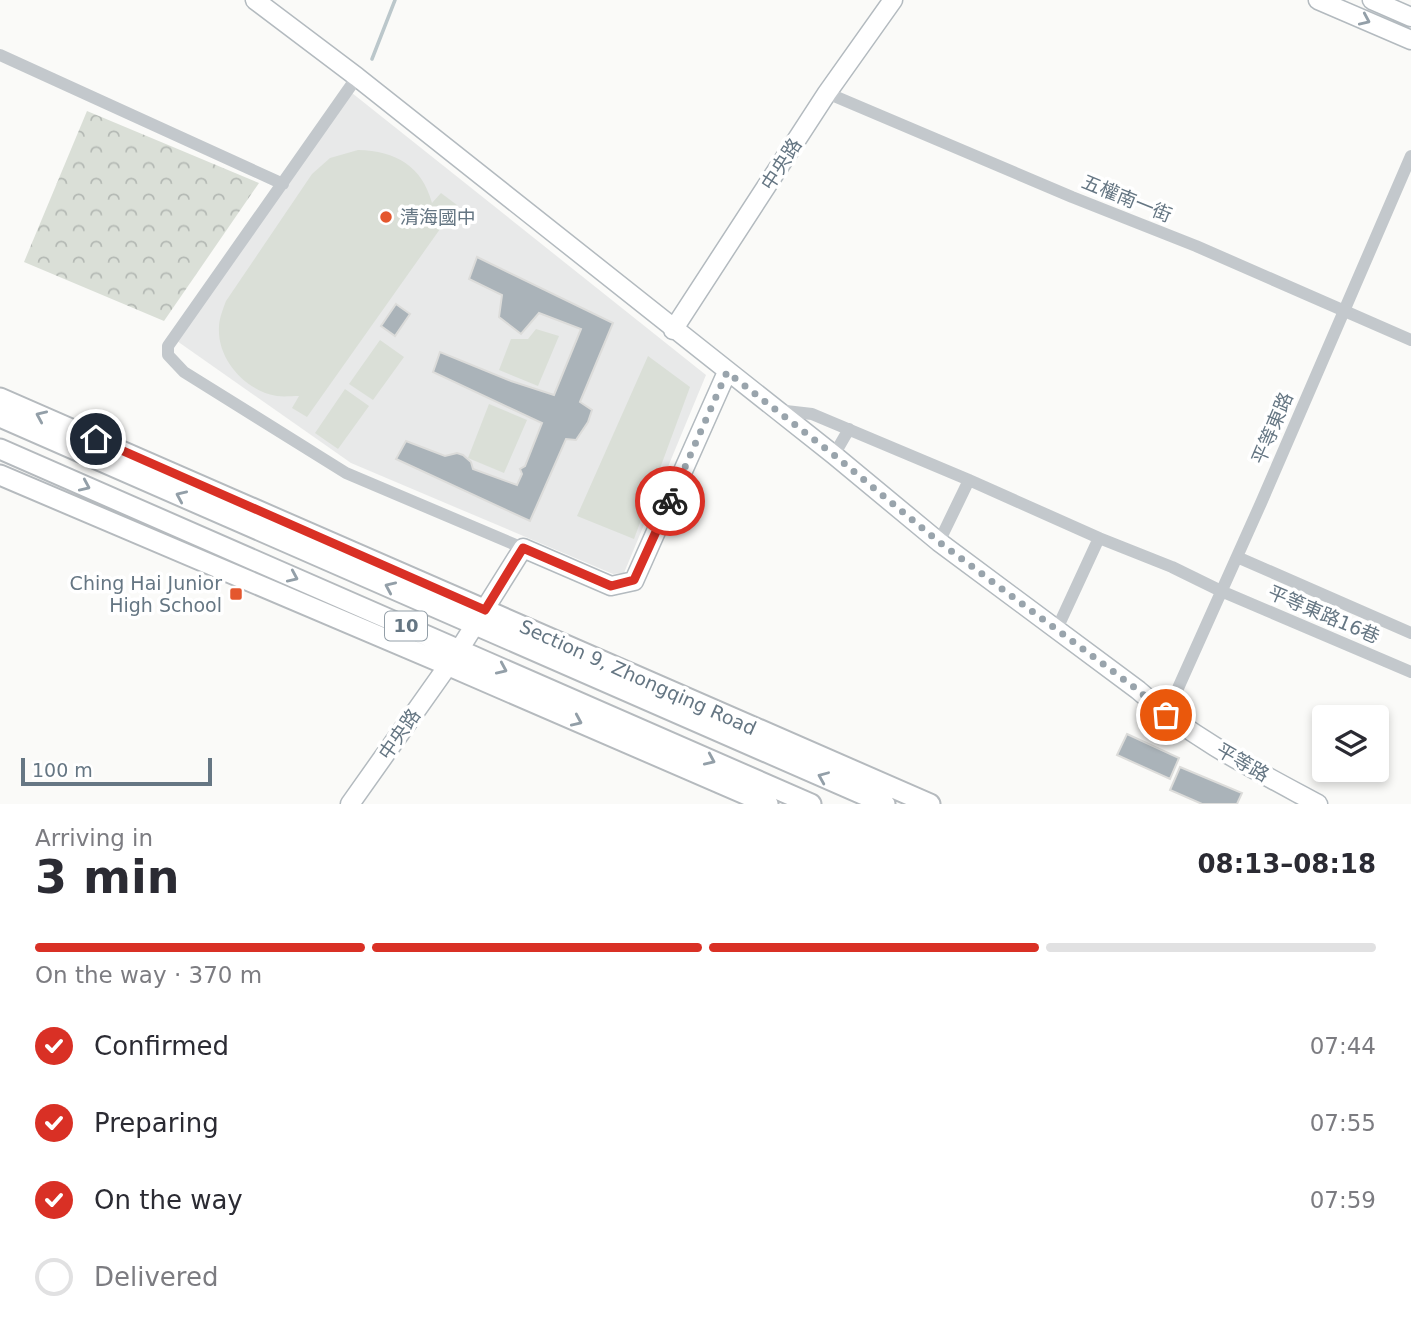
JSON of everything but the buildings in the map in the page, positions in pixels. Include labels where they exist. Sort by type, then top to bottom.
[{"type":"main road","name":"Section 9, Zhongqing Road","points":[[0,398],[885,804]]},
{"type":"main road","name":"Section 9, Zhongqing Road","points":[[0,417],[930,804]]},
{"type":"main road","name":"10","points":[[0,449],[453,657],[811,804]]},
{"type":"main road","points":[[0,475],[453,657],[768,804]]},
{"type":"street","name":"平等路","points":[[255,0],[357,77],[834,455],[939,542],[1138,690],[1166,715],[1245,765],[1318,804]]},
{"type":"street","name":"中央路","points":[[673,330],[827,93],[893,0]]},
{"type":"street","points":[[1318,0],[1411,40]]},
{"type":"street","points":[[1372,0],[1411,17]]},
{"type":"street","points":[[0,55],[283,184]]},
{"type":"street","points":[[357,77],[168,346],[168,355],[184,372],[346,474],[611,586],[634,580],[727,372]]},
{"type":"street","name":"五權南一街","points":[[827,93],[1072,197],[1196,246],[1411,340]]},
{"type":"street","name":"平等東路","points":[[1166,715],[1411,156]]},
{"type":"street","name":"平等東路16巷","points":[[776,410],[812,414],[849,429],[1411,672]]},
{"type":"street","points":[[834,455],[849,429]]},
{"type":"street","points":[[939,542],[969,480]]},
{"type":"street","points":[[1056,631],[1099,538]]},
{"type":"street","name":"中央路","points":[[350,804],[453,657],[523,548]]},
{"type":"street","points":[[1237,556],[1411,633]]},
{"type":"shaded area","name":"清海國中","points":[[352,93],[706,375],[624,573],[613,574],[351,463],[177,341]]},
{"type":"green space","points":[[87,111],[259,183],[164,321],[24,262]]},
{"type":"green space","points":[[358,150],[384,154],[406,163],[422,179],[432,203],[441,193],[457,205],[307,417],[292,408],[299,396],[266,393],[244,381],[228,362],[223,351],[220,321],[226,301],[312,174],[330,158]]},
{"type":"green space","points":[[536,329],[559,336],[538,386],[499,370],[511,339],[528,339]]},
{"type":"green space","points":[[380,340],[404,357],[373,400],[349,384]]},
{"type":"green space","points":[[648,356],[690,387],[634,539],[577,516]]},
{"type":"green space","points":[[345,389],[369,406],[338,449],[315,433]]},
{"type":"green space","points":[[489,404],[527,420],[504,473],[468,458]]},
{"type":"waterway","points":[[372,59],[395,0]]},
{"type":"way so far","points":[[670,501],[727,372],[834,455],[939,542],[1138,690],[1166,715]]},
{"type":"place","name":"清海國中","points":[[386,217]]},
{"type":"place","name":"Ching Hai Junior High School","points":[[236,594]]},
{"type":"route","points":[[96,439],[485,610],[523,548],[611,586],[634,580],[670,501]]}]
